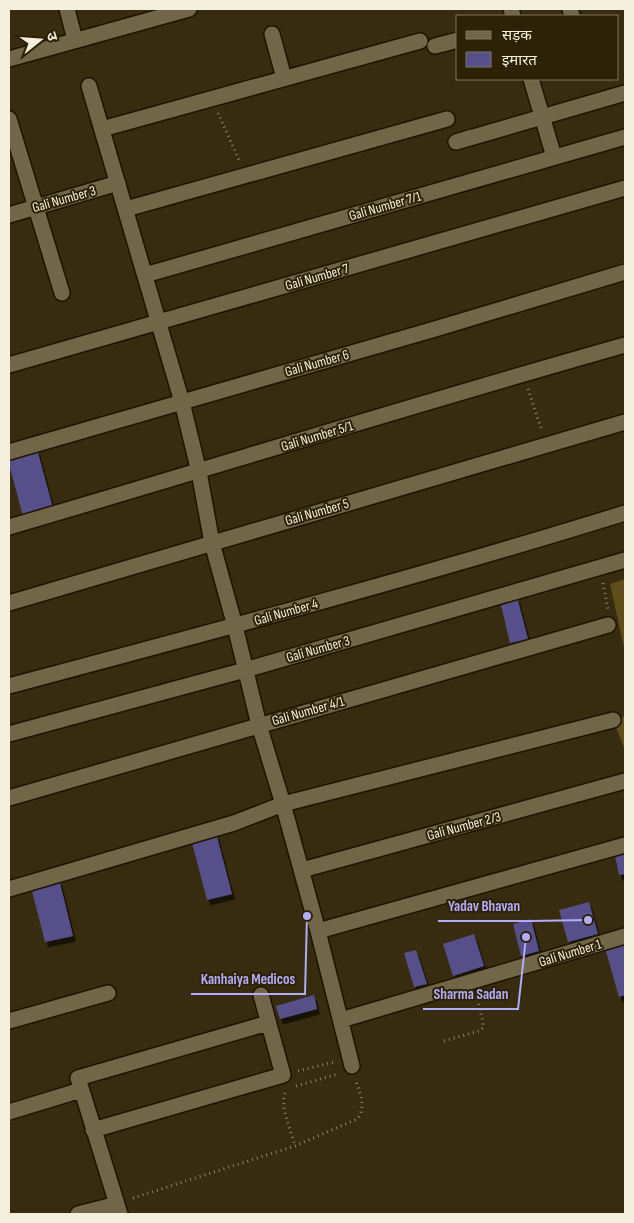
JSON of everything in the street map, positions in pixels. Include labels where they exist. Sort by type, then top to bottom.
[{"type":"street","points":[[67,9],[75,40]]},
{"type":"street","points":[[9,59],[160,13],[189,9]]},
{"type":"street","points":[[272,34],[284,78]]},
{"type":"street","points":[[102,129],[420,41]]},
{"type":"street","points":[[435,46],[456,41]]},
{"type":"street","points":[[531,80],[552,150]]},
{"type":"street","points":[[89,86],[182,402],[199,472],[212,543],[235,626],[259,725],[284,804],[302,870],[351,1065]]},
{"type":"street","points":[[472,137],[456,142],[625,93]]},
{"type":"street","points":[[9,119],[62,293]]},
{"type":"street","points":[[126,209],[447,119]]},
{"type":"street","name":"Gali Number 7/1","points":[[145,275],[625,137]]},
{"type":"street","name":"Gali Number 3","points":[[9,215],[118,183]]},
{"type":"street","name":"Gali Number 7","points":[[9,364],[625,188]]},
{"type":"street","name":"Gali Number 6","points":[[9,452],[625,272]]},
{"type":"street","name":"Gali Number 5/1","points":[[9,528],[625,345]]},
{"type":"street","name":"Gali Number 5","points":[[9,603],[625,422]]},
{"type":"street","name":"Gali Number 4","points":[[9,686],[235,626],[562,532],[625,512]]},
{"type":"street","name":"Gali Number 3","points":[[9,734],[245,670],[625,560]]},
{"type":"street","name":"Gali Number 4/1","points":[[9,798],[608,625]]},
{"type":"street","points":[[9,889],[234,823],[284,804],[613,720]]},
{"type":"street","name":"Gali Number 2/3","points":[[302,870],[625,782]]},
{"type":"street","points":[[318,931],[625,844]]},
{"type":"street","name":"Gali Number 1","points":[[341,1020],[625,936]]},
{"type":"street","points":[[9,1021],[108,993]]},
{"type":"street","points":[[94,1130],[287,1081],[261,995]]},
{"type":"street","points":[[78,1214],[118,1209],[78,1078],[268,1023]]},
{"type":"street","points":[[9,1112],[81,1090]]},
{"type":"path","points":[[212,99],[246,175]]},
{"type":"path","points":[[524,374],[547,445]]},
{"type":"path","points":[[596,569],[601,576],[608,604],[608,625]]},
{"type":"path","points":[[444,1042],[483,1028],[474,981]]},
{"type":"path","points":[[287,1081],[351,1065]]},
{"type":"path","points":[[287,1081],[351,1065]]},
{"type":"path","points":[[118,1209],[295,1146],[357,1119],[362,1112],[363,1105],[351,1065]]},
{"type":"path","points":[[286,1091],[283,1099],[284,1106],[295,1146]]},
{"type":"shaded area","points":[[625,579],[625,652],[610,584]]},
{"type":"shaded area","points":[[625,716],[625,750],[613,720]]},
{"type":"building","points":[[37,449],[54,512],[24,520],[9,464],[9,457]]},
{"type":"building","points":[[517,597],[528,639],[510,643],[500,601]]},
{"type":"building","points":[[216,833],[232,894],[207,900],[191,839]]},
{"type":"building","points":[[625,848],[625,874],[619,875],[614,850]]},
{"type":"building","points":[[59,879],[73,936],[45,942],[31,887]]},
{"type":"building","points":[[589,902],[598,934],[568,942],[559,910]]},
{"type":"building","points":[[531,919],[539,951],[521,956],[513,924]]},
{"type":"building","points":[[474,934],[484,966],[453,976],[443,944]]},
{"type":"building","points":[[625,942],[625,995],[619,997],[605,948]]},
{"type":"building","points":[[416,950],[427,984],[414,987],[404,953]]},
{"type":"building","points":[[314,995],[317,1009],[280,1019],[276,1006]]},
{"type":"place","name":"Kanhaiya Medicos","points":[[307,916]]},
{"type":"place","name":"Yadav Bhavan","points":[[588,920]]},
{"type":"place","name":"Sharma Sadan","points":[[526,937]]}]
